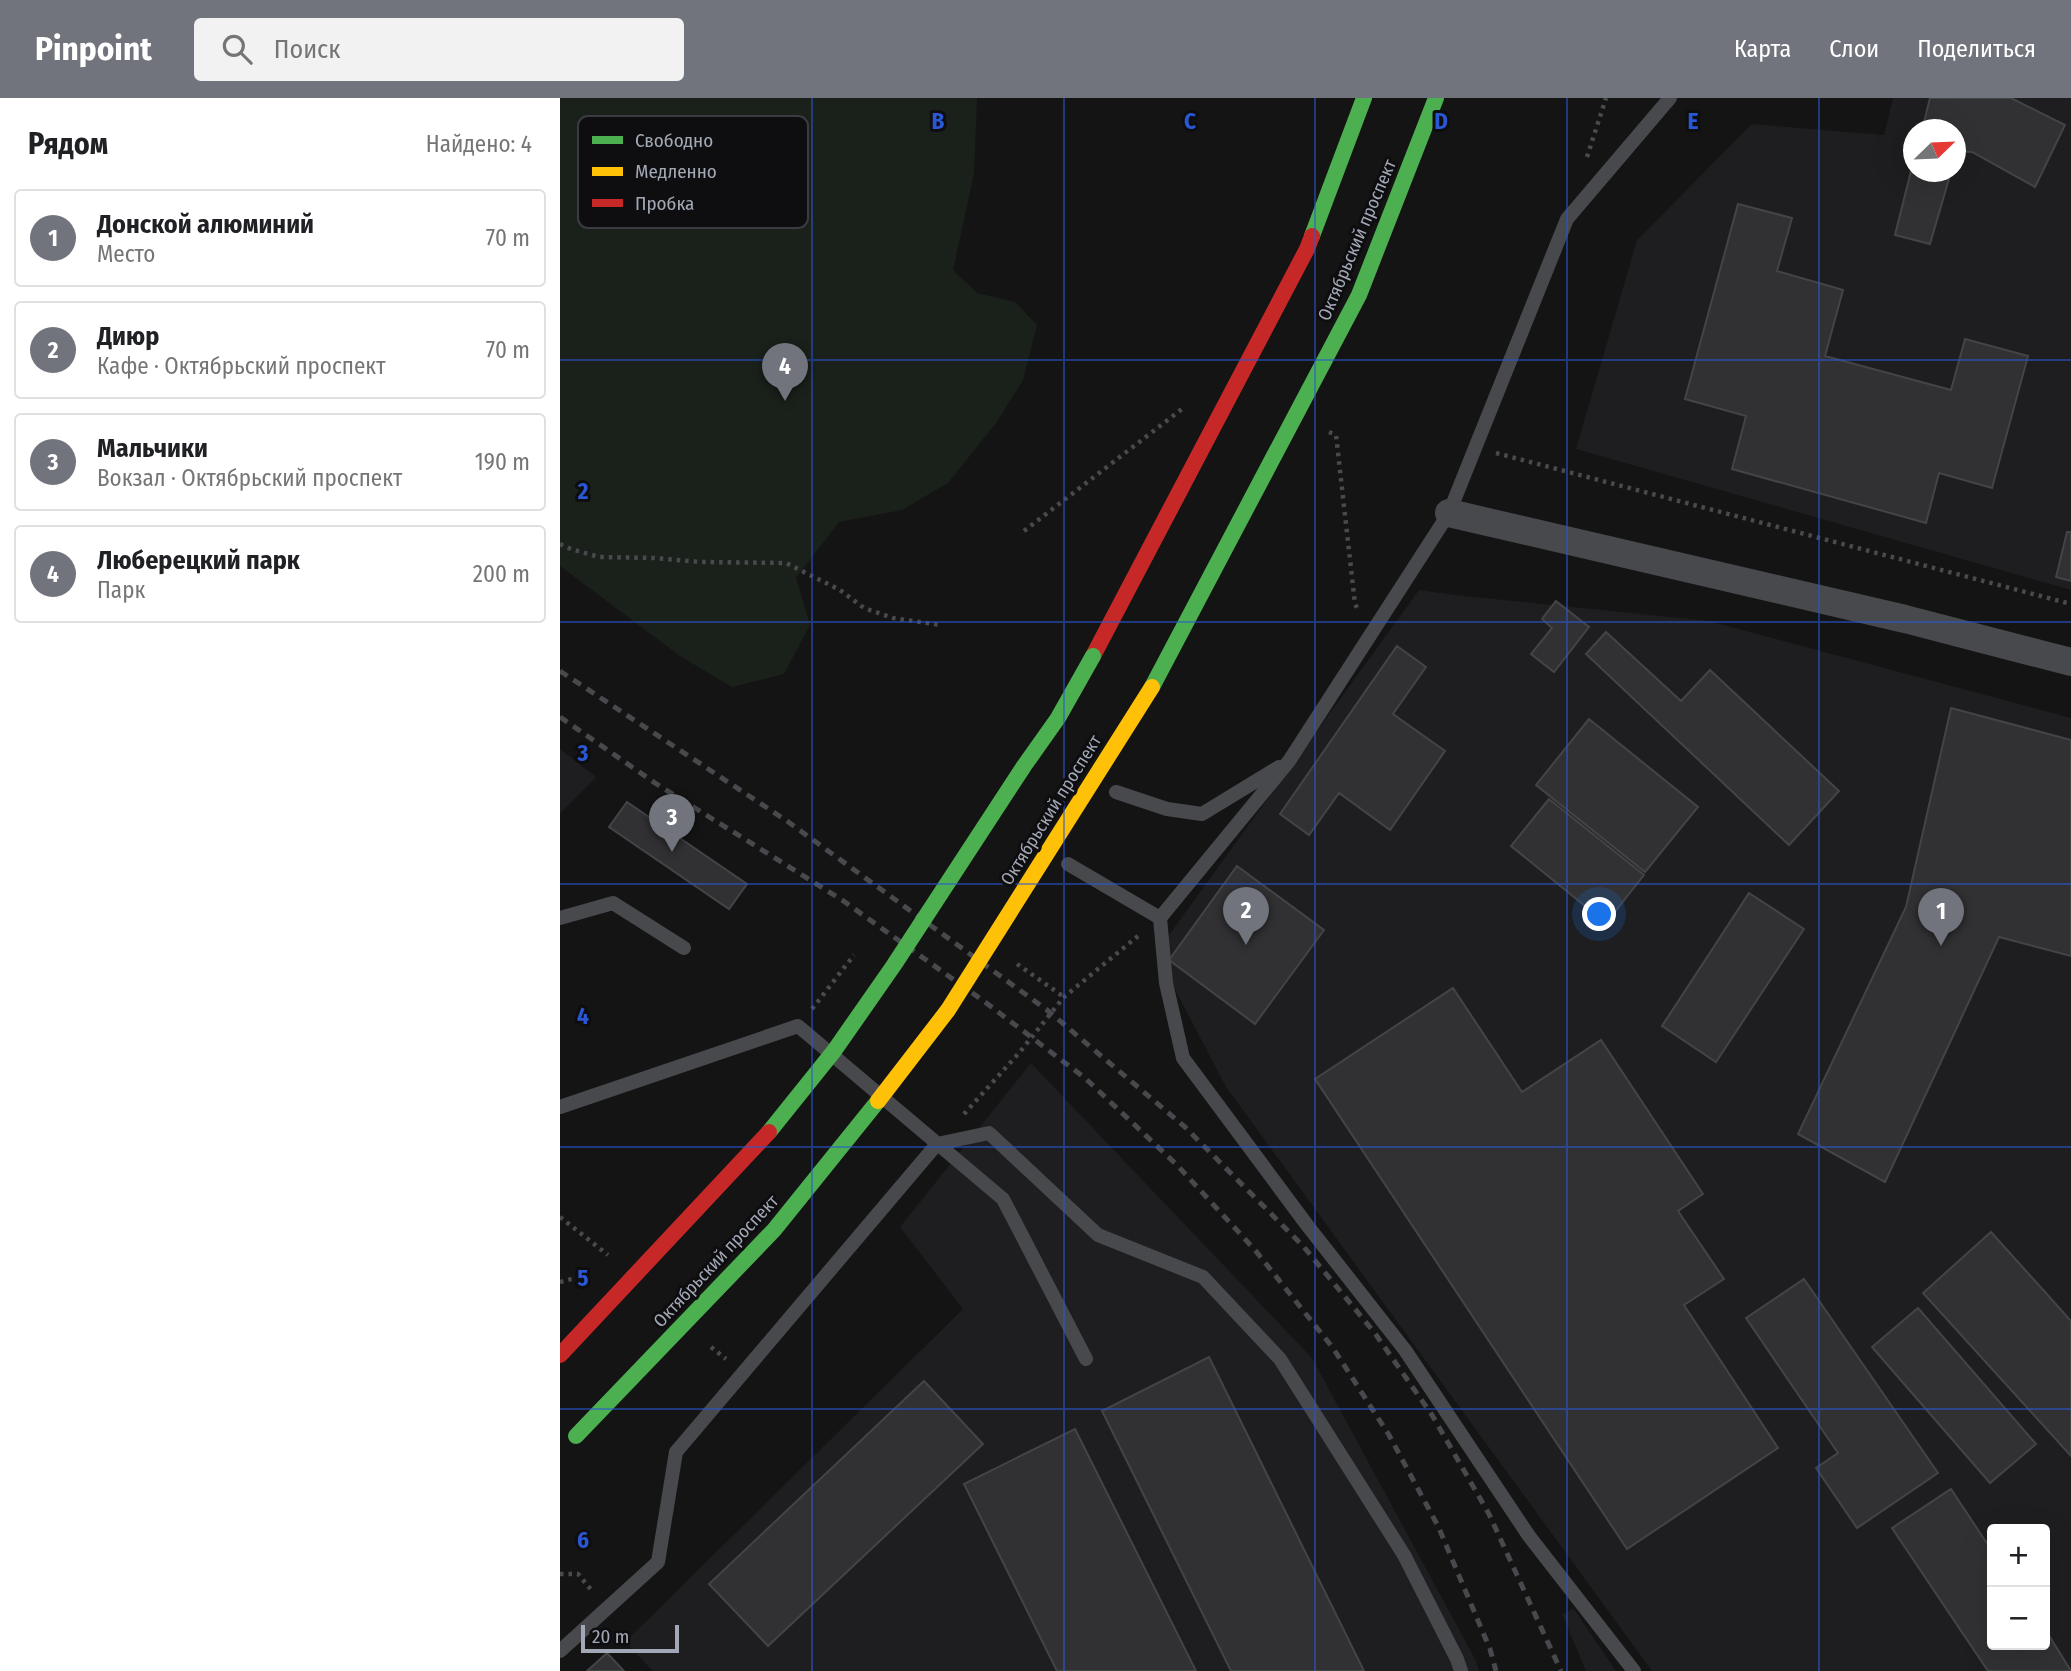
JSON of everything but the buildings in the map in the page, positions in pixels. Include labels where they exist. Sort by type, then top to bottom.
[{"type":"main road","points":[[560,1355],[759,1144],[834,1051],[1058,718],[1307,249],[1364,98]]},
{"type":"main road","name":"Октябрьский проспект","points":[[572,1440],[774,1230],[868,1115],[948,1010],[1152,687],[1359,295],[1436,98]]},
{"type":"street","points":[[1449,513],[1905,619],[2071,662]]},
{"type":"lane","points":[[1634,1671],[1529,1536],[1405,1350],[1307,1225],[1183,1058],[1166,983],[1160,918],[1289,761],[1449,513],[1567,219],[1670,98]]},
{"type":"lane","points":[[1116,792],[1167,809],[1202,814],[1289,761]]},
{"type":"lane","points":[[1068,864],[1160,918]]},
{"type":"lane","points":[[560,918],[613,904],[684,948]]},
{"type":"lane","points":[[560,1107],[798,1026],[1003,1199],[1086,1359]]},
{"type":"lane","points":[[560,1651],[658,1562],[676,1452],[937,1144],[989,1133],[1098,1235],[1203,1276],[1280,1359],[1404,1555],[1461,1671]]},
{"type":"path","points":[[1024,531],[1184,406]]},
{"type":"path","points":[[1329,432],[1336,435],[1355,604]]},
{"type":"path","points":[[1475,448],[2071,604]]},
{"type":"path","points":[[560,544],[599,556],[701,562],[786,563],[840,590],[864,608],[893,618],[940,625]]},
{"type":"path","points":[[937,1144],[1019,1053],[1064,997],[1160,918]]},
{"type":"path","points":[[798,1026],[861,946]]},
{"type":"path","points":[[560,1217],[605,1253],[579,1277],[560,1282]]},
{"type":"path","points":[[560,1574],[578,1574]]},
{"type":"shaded area","points":[[560,98],[977,98],[974,174],[953,270],[977,293],[1015,302],[1037,325],[1023,380],[996,423],[948,483],[902,510],[839,522],[796,578],[810,625],[784,674],[732,687],[680,656],[560,566]]},
{"type":"shaded area","points":[[1893,98],[2071,98],[2071,590],[1576,449],[1637,240],[1752,124],[1884,135]]},
{"type":"shaded area","points":[[1419,590],[1709,621],[2071,718],[2071,1671],[1652,1671],[1226,1087],[1167,974],[1169,935]]},
{"type":"shaded area","points":[[560,749],[596,777],[560,813]]},
{"type":"shaded area","points":[[1031,1063],[1312,1358],[1479,1671],[653,1671],[625,1642],[963,1309],[900,1227]]},
{"type":"shaded area","points":[[1574,1609],[1616,1671],[1586,1671],[1562,1614]]},
{"type":"railway","points":[[560,671],[787,821],[1047,1010],[1185,1127],[1303,1246],[1374,1332],[1432,1415],[1489,1514],[1561,1671]]},
{"type":"railway","points":[[560,717],[655,783],[842,900],[985,1002],[1085,1078],[1177,1165],[1255,1250],[1333,1348],[1389,1435],[1438,1526],[1490,1649],[1496,1671]]},
{"type":"traffic: fast","points":[[1312,236],[1364,98]]},
{"type":"traffic: fast","points":[[1152,687],[1359,295],[1436,98]]},
{"type":"traffic: fast","points":[[769,1132],[834,1051],[894,965],[1058,718],[1093,656]]},
{"type":"traffic: fast","points":[[576,1436],[774,1230],[878,1101]]},
{"type":"traffic: jam","points":[[1093,656],[1312,236]]},
{"type":"traffic: jam","points":[[560,1355],[769,1132]]},
{"type":"traffic: slow","points":[[878,1101],[948,1010],[1152,687]]},
{"type":"place","name":"Люберецкий парк","points":[[785,401]]},
{"type":"place","name":"Мальчики","points":[[672,852]]},
{"type":"place","name":"Диюр","points":[[1246,945]]},
{"type":"place","name":"Донской алюминий","points":[[1941,946]]}]
